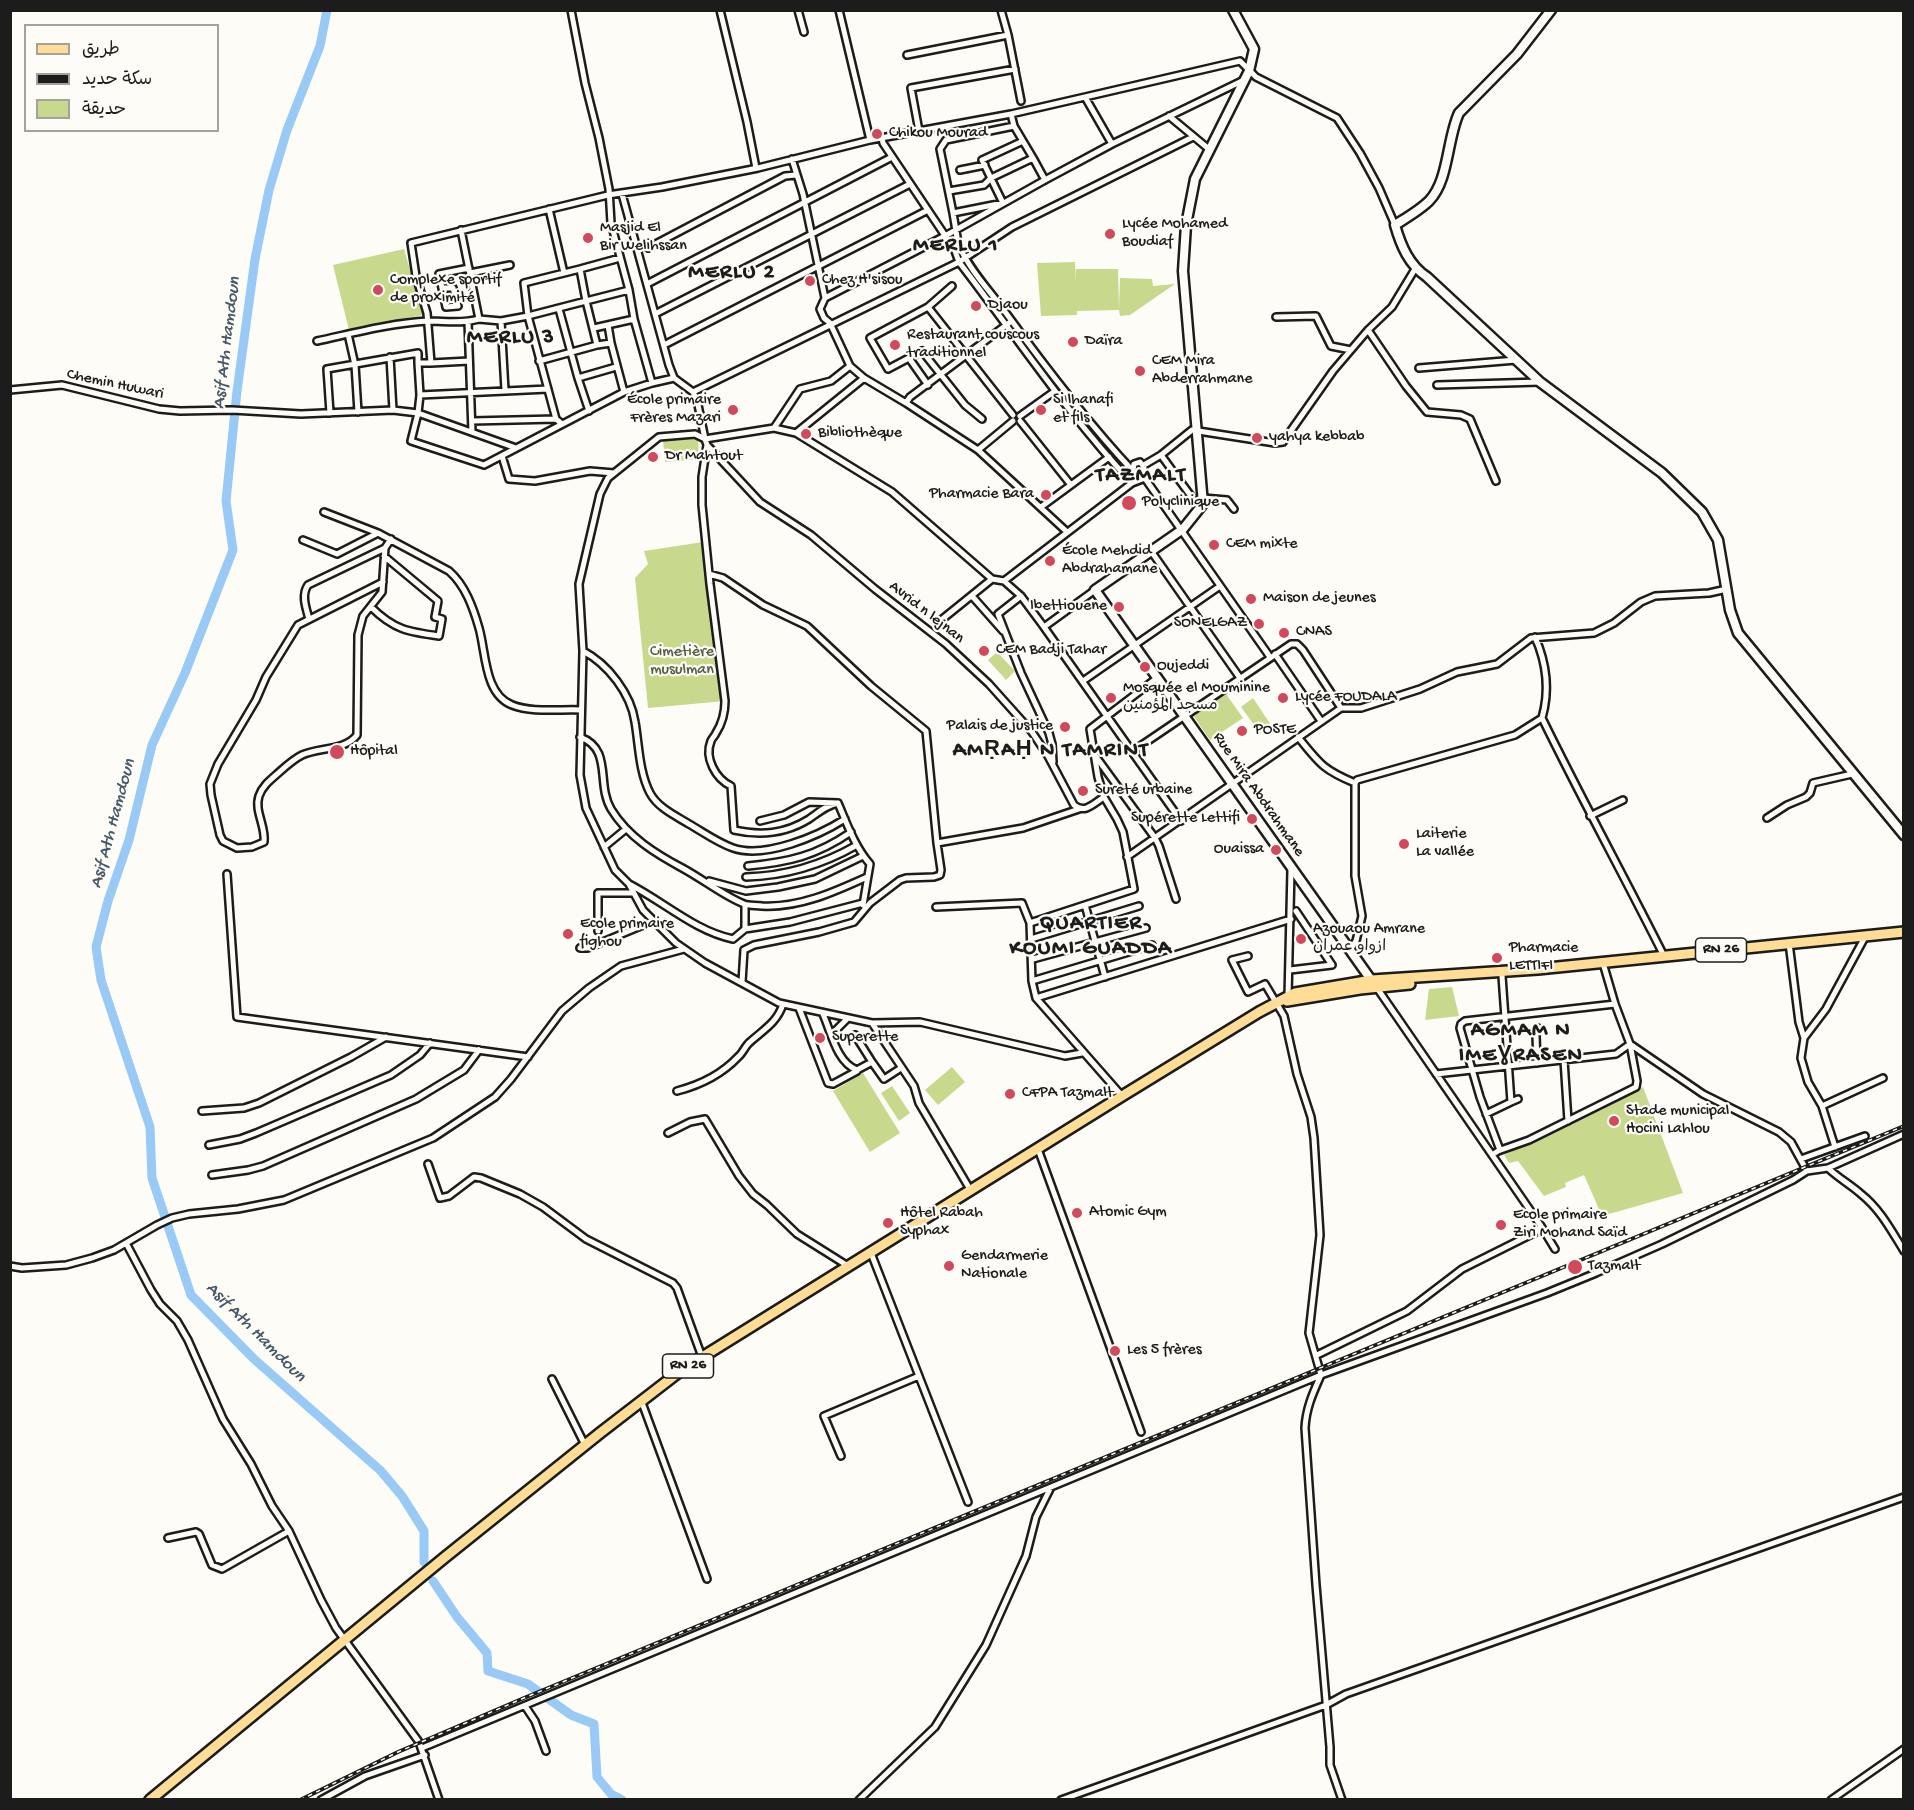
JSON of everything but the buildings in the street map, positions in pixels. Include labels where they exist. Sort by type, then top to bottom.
[{"type":"main road","points":[[1095,590],[1183,530],[1203,501],[1183,271],[1186,225],[1196,179],[1250,71],[1254,49],[1233,10]]},
{"type":"main road","points":[[1551,10],[1517,54],[1459,113],[1454,123],[1446,166],[1436,191],[1426,203],[1395,225],[1401,243],[1415,269],[1427,277],[1540,382],[1662,473],[1702,512],[1718,540],[1736,626],[1745,643],[1904,836]]},
{"type":"main road","name":"Rue Mira Abdrahmane","points":[[1095,590],[1374,984]]},
{"type":"main road","name":"RN 26","points":[[150,1800],[641,1400],[702,1357],[1259,1011],[1295,993],[1904,932]]},
{"type":"main road","name":"RN 26","points":[[1276,1004],[1374,984],[1502,976],[1538,969]]},
{"type":"street","points":[[571,10],[609,189],[611,223],[652,383]]},
{"type":"street","points":[[720,10],[756,168]]},
{"type":"street","points":[[798,10],[804,32]]},
{"type":"street","points":[[839,10],[870,140]]},
{"type":"street","points":[[1001,10],[1022,101]]},
{"type":"street","points":[[907,55],[1008,35]]},
{"type":"street","points":[[431,363],[428,321],[416,276],[411,243],[608,195],[756,168],[870,140],[1011,114],[1240,61],[1256,76],[1337,118],[1379,188],[1395,225]]},
{"type":"street","points":[[919,131],[911,88],[1015,69]]},
{"type":"street","points":[[1066,531],[978,450],[864,378],[850,366],[830,323],[824,318],[820,309],[825,298],[957,230],[1112,144],[1245,80]]},
{"type":"street","points":[[1085,97],[1112,144]]},
{"type":"street","points":[[1011,114],[1014,126],[1045,180]]},
{"type":"street","points":[[1169,116],[1210,150]]},
{"type":"street","points":[[1014,126],[946,140],[940,149],[957,230],[956,247],[959,262],[1077,405],[1140,474],[1321,721]]},
{"type":"street","points":[[693,392],[830,323],[959,262],[1012,227],[1193,137]]},
{"type":"street","points":[[882,138],[892,158],[945,236],[964,258],[1055,391],[1132,483]]},
{"type":"street","points":[[1003,203],[982,160],[1023,141]]},
{"type":"street","points":[[646,284],[892,158]]},
{"type":"street","points":[[949,191],[984,184],[991,178],[1033,158]]},
{"type":"street","points":[[792,159],[825,298]]},
{"type":"street","points":[[960,170],[985,165]]},
{"type":"street","points":[[648,248],[785,176],[796,175]]},
{"type":"street","points":[[655,314],[909,183]]},
{"type":"street","points":[[622,194],[674,378],[693,392],[697,400],[706,442],[702,490],[709,574],[725,701],[724,717],[711,742],[710,751],[713,770],[731,786],[734,830],[754,834],[780,831],[804,822],[830,804],[838,803]]},
{"type":"street","points":[[953,213],[1003,203]]},
{"type":"street","points":[[549,209],[564,273]]},
{"type":"street","points":[[664,345],[928,210]]},
{"type":"street","points":[[461,230],[479,319]]},
{"type":"street","points":[[562,424],[556,418],[539,361],[528,316],[524,283],[620,258]]},
{"type":"street","points":[[442,288],[439,274],[510,265]]},
{"type":"street","points":[[580,269],[597,345]]},
{"type":"street","points":[[1004,580],[1132,483],[1144,469],[1144,465],[1161,455],[1192,430],[1275,443],[1283,441],[1333,371],[1368,330],[1392,307],[1415,269]]},
{"type":"street","points":[[952,285],[928,307],[870,338],[888,369],[922,351],[965,405],[982,419]]},
{"type":"street","points":[[318,341],[383,327],[428,321],[468,322],[479,319],[501,321],[559,309],[629,290]]},
{"type":"street","points":[[928,307],[1071,485]]},
{"type":"street","points":[[559,309],[589,411]]},
{"type":"street","points":[[1276,317],[1316,316],[1331,346],[1351,350]]},
{"type":"street","points":[[594,328],[634,319]]},
{"type":"street","points":[[501,321],[505,390]]},
{"type":"street","points":[[468,322],[472,432]]},
{"type":"street","points":[[906,403],[1009,323]]},
{"type":"street","points":[[608,325],[624,392]]},
{"type":"street","points":[[1368,330],[1406,386],[1427,412],[1461,415],[1470,419],[1496,481]]},
{"type":"street","points":[[348,334],[355,365],[358,412]]},
{"type":"street","points":[[539,361],[571,351],[611,343]]},
{"type":"street","points":[[330,413],[327,369],[418,353],[420,395],[411,441],[484,465],[624,392],[674,378]]},
{"type":"street","points":[[390,357],[393,410]]},
{"type":"street","points":[[909,358],[928,385]]},
{"type":"street","points":[[1419,368],[1517,360]]},
{"type":"street","points":[[418,363],[469,361]]},
{"type":"street","points":[[578,378],[616,366]]},
{"type":"street","points":[[774,428],[800,389],[831,381],[850,366]]},
{"type":"street","points":[[796,433],[864,378]]},
{"type":"street","points":[[1437,385],[1540,382]]},
{"type":"street","name":"Chemin Huwari","points":[[10,390],[62,385],[142,405],[180,411],[232,410],[301,414],[393,410],[418,413],[516,448]]},
{"type":"street","points":[[420,395],[548,389]]},
{"type":"street","points":[[978,450],[1055,391]]},
{"type":"street","points":[[472,421],[556,418]]},
{"type":"street","points":[[742,982],[744,950],[733,939],[717,936],[703,929],[651,895],[629,884],[615,870],[591,821],[582,791],[580,738],[583,651],[579,584],[600,494],[608,478],[659,437],[695,434],[706,442],[774,428],[796,433],[892,492],[992,579],[1004,580],[1021,596],[1181,821]]},
{"type":"street","name":"Avrid n lejnan","points":[[706,442],[760,502],[811,535],[875,589],[946,644],[1001,696],[1032,732],[1074,805],[1079,809]]},
{"type":"street","points":[[1161,455],[1196,503],[1227,500],[1234,509]]},
{"type":"street","points":[[502,456],[509,478],[535,481],[590,471],[614,473]]},
{"type":"street","points":[[1041,507],[1109,457]]},
{"type":"street","points":[[1140,474],[1132,466],[1136,462],[1144,465]]},
{"type":"street","points":[[324,512],[391,539],[449,570],[459,582],[471,606],[490,679],[496,693],[503,700],[521,708],[581,710]]},
{"type":"street","points":[[303,540],[337,554],[378,533]]},
{"type":"street","points":[[383,582],[298,625],[266,677],[256,700],[213,774],[210,784],[220,835],[223,841],[230,846],[252,847],[264,842],[264,831],[257,804],[259,795],[264,786],[289,763],[309,752],[349,743],[357,735],[358,635],[363,616],[382,592],[383,582],[384,556],[385,548],[391,539]]},
{"type":"street","points":[[309,619],[304,602],[305,589],[308,585],[385,548]]},
{"type":"street","points":[[1151,551],[1240,678]]},
{"type":"street","points":[[371,607],[391,624],[408,632],[439,636],[442,619],[435,617],[438,601],[384,556]]},
{"type":"street","points":[[709,574],[723,578],[763,605],[807,626],[871,686],[926,731],[941,870],[940,875],[900,880],[870,903],[854,922],[754,945],[744,950]]},
{"type":"street","points":[[940,621],[992,579]]},
{"type":"street","points":[[1083,681],[1220,586]]},
{"type":"street","points":[[1127,857],[1341,708],[1361,708],[1420,689],[1457,672],[1497,664],[1531,638],[1594,633],[1614,623],[1641,602],[1655,596],[1709,593],[1727,589]]},
{"type":"street","points":[[1044,627],[1095,590]]},
{"type":"street","points":[[972,596],[1006,635]]},
{"type":"street","points":[[1021,596],[998,614],[1052,744],[1053,765]]},
{"type":"street","points":[[1535,637],[1547,681],[1547,699],[1542,718],[1590,816],[1606,842],[1664,956]]},
{"type":"street","points":[[1133,751],[1291,644],[1297,644],[1303,650],[1341,708]]},
{"type":"street","points":[[583,651],[604,665],[625,695],[635,719],[647,784],[657,802],[666,810],[726,846],[746,850],[780,847],[817,836],[845,819]]},
{"type":"street","points":[[1030,923],[1134,889],[1123,832],[1118,819],[1104,797],[1090,729],[1158,678]]},
{"type":"street","points":[[1354,783],[1357,780],[1515,735],[1542,718]]},
{"type":"street","points":[[1298,737],[1320,764],[1331,773],[1354,783]]},
{"type":"street","points":[[580,738],[593,744],[599,752],[606,798],[610,808],[626,829],[659,856],[745,905],[770,906],[810,900],[867,877]]},
{"type":"street","points":[[1044,750],[1052,744]]},
{"type":"street","points":[[1093,752],[1155,838],[1176,900]]},
{"type":"street","points":[[1767,818],[1786,805],[1806,797],[1813,783],[1852,774]]},
{"type":"street","points":[[1350,950],[1356,941],[1362,916],[1355,876],[1354,783]]},
{"type":"street","points":[[937,843],[1023,828],[1079,809],[1086,809],[1104,797]]},
{"type":"street","points":[[1590,816],[1623,800]]},
{"type":"street","points":[[760,821],[783,815],[809,802],[838,803]]},
{"type":"street","points":[[838,803],[850,832],[870,864],[862,913]]},
{"type":"street","points":[[604,847],[626,829]]},
{"type":"street","points":[[748,866],[798,859],[829,847],[850,832]]},
{"type":"street","points":[[746,877],[776,875],[810,868],[857,845]]},
{"type":"street","points":[[702,879],[747,891],[778,887],[815,879],[863,856]]},
{"type":"street","points":[[1288,997],[1291,867]]},
{"type":"street","points":[[227,874],[237,1017],[528,1057]]},
{"type":"street","points":[[629,884],[643,910],[684,949],[752,990],[783,1004],[872,1023],[920,1022],[1065,1056],[1082,1053]]},
{"type":"street","points":[[598,931],[598,893],[633,893]]},
{"type":"street","points":[[733,939],[745,929],[816,916],[863,903]]},
{"type":"street","points":[[936,907],[1022,903],[1030,923],[1032,981],[1036,998],[1122,1096]]},
{"type":"street","points":[[745,905],[745,929]]},
{"type":"street","points":[[1085,905],[1105,977]]},
{"type":"street","points":[[1031,939],[1139,906]]},
{"type":"street","points":[[1290,970],[1332,965],[1296,911]]},
{"type":"street","points":[[1036,998],[1291,919]]},
{"type":"street","points":[[580,948],[588,948],[653,921]]},
{"type":"street","points":[[1033,959],[1146,928]]},
{"type":"street","points":[[1804,1038],[1826,1009],[1865,936]]},
{"type":"street","points":[[1789,944],[1799,1022],[1804,1038],[1801,1058],[1808,1082],[1822,1106],[1835,1147]]},
{"type":"street","points":[[1032,981],[1152,945]]},
{"type":"street","points":[[10,1266],[22,1268],[66,1265],[114,1250],[172,1218],[284,1200],[425,1142],[466,1118],[495,1097],[562,1011],[589,988],[621,966],[684,949]]},
{"type":"street","points":[[1248,956],[1232,960],[1248,992],[1265,984],[1284,1016],[1297,1074],[1311,1117],[1314,1138],[1320,1235],[1309,1334],[1321,1375],[1310,1400],[1305,1428],[1330,1765],[1342,1800]]},
{"type":"street","points":[[1492,1155],[1529,1140],[1636,1087],[1637,1081],[1630,1044],[1603,963]]},
{"type":"street","points":[[1502,976],[1511,1102]]},
{"type":"street","points":[[1374,984],[1555,1249]]},
{"type":"street","points":[[677,1091],[702,1083],[738,1058],[748,1043],[770,1027],[780,1015],[783,1004]]},
{"type":"street","points":[[1500,1150],[1486,1114],[1460,1028],[1461,1024],[1465,1021],[1615,1004]]},
{"type":"street","points":[[799,1008],[828,1083],[833,1084],[872,1062]]},
{"type":"street","points":[[823,1014],[842,1058],[857,1070]]},
{"type":"street","points":[[832,1034],[847,1019]]},
{"type":"street","points":[[872,1023],[914,1086],[919,1103],[971,1191]]},
{"type":"street","points":[[1537,1063],[1536,1035],[1538,1029]]},
{"type":"street","points":[[855,1035],[884,1079],[902,1068]]},
{"type":"street","points":[[202,1111],[244,1108],[259,1103],[386,1037]]},
{"type":"street","points":[[209,1145],[248,1136],[391,1075],[420,1055],[430,1042]]},
{"type":"street","points":[[1436,1074],[1616,1054],[1630,1044]]},
{"type":"street","points":[[1630,1044],[1674,1077],[1779,1132],[1791,1142],[1807,1171]]},
{"type":"street","points":[[212,1175],[263,1166],[381,1115],[453,1078],[471,1062],[479,1050]]},
{"type":"street","points":[[1564,1060],[1568,1121]]},
{"type":"street","points":[[1822,1106],[1883,1078]]},
{"type":"street","points":[[1486,1114],[1518,1099]]},
{"type":"street","points":[[668,1133],[690,1122],[705,1119],[739,1176],[753,1194],[797,1234],[849,1267]]},
{"type":"street","points":[[422,1748],[1321,1375],[1596,1273],[1662,1244],[1807,1171],[1828,1168],[1904,1134]]},
{"type":"street","points":[[1801,1159],[1865,1136]]},
{"type":"street","points":[[1038,1149],[1141,1432]]},
{"type":"street","points":[[428,1164],[440,1198],[450,1196],[474,1177],[481,1178],[520,1194],[543,1207],[586,1239],[673,1283],[677,1288],[702,1357]]},
{"type":"street","points":[[1828,1168],[1838,1178],[1862,1194],[1884,1218],[1904,1251]]},
{"type":"street","points":[[1317,1355],[1407,1311],[1462,1269],[1536,1232],[1541,1226]]},
{"type":"street","points":[[126,1243],[160,1304],[177,1321],[192,1348],[223,1419],[289,1531],[336,1628],[422,1748],[439,1800]]},
{"type":"street","points":[[871,1253],[968,1502]]},
{"type":"street","points":[[841,1456],[824,1416],[919,1376]]},
{"type":"street","points":[[552,1379],[585,1445]]},
{"type":"street","points":[[641,1400],[707,1579]]},
{"type":"street","points":[[863,1798],[935,1727],[986,1645],[1026,1557],[1036,1517],[1051,1488]]},
{"type":"street","points":[[1061,1800],[1326,1706],[1346,1694],[1904,1497]]},
{"type":"street","points":[[168,1538],[196,1532],[199,1534],[212,1565],[226,1569],[289,1531]]},
{"type":"street","points":[[525,1706],[535,1721],[546,1750]]},
{"type":"street","points":[[1831,1800],[1904,1749]]},
{"type":"street","points":[[321,1800],[365,1776],[425,1755]]},
{"type":"green space","name":"Complexe sportif de proximité","points":[[404,249],[423,315],[349,330],[333,265]]},
{"type":"green space","points":[[1075,262],[1076,282],[1076,269],[1118,269],[1119,308],[1120,278],[1152,279],[1153,286],[1175,284],[1130,315],[1120,316],[1119,310],[1077,311],[1077,315],[1041,316],[1037,263]]},
{"type":"green space","points":[[698,437],[699,459],[665,462],[663,440]]},
{"type":"green space","name":"Cimetière musulman","points":[[703,542],[725,701],[648,708],[635,578],[648,564],[644,551]]},
{"type":"green space","points":[[997,652],[1015,671],[1006,680],[988,660]]},
{"type":"green space","points":[[1226,694],[1243,718],[1210,740],[1193,715]]},
{"type":"green space","points":[[1253,698],[1271,725],[1260,733],[1241,707]]},
{"type":"green space","points":[[1452,987],[1459,1016],[1425,1020],[1429,989]]},
{"type":"green space","points":[[952,1067],[965,1082],[938,1105],[925,1090]]},
{"type":"green space","points":[[863,1073],[900,1133],[870,1152],[833,1091]]},
{"type":"green space","points":[[892,1086],[910,1113],[899,1121],[881,1093]]},
{"type":"green space","name":"Stade municipal Hocini Lahlou","points":[[1643,1087],[1683,1193],[1602,1216],[1584,1175],[1565,1183],[1566,1187],[1544,1196],[1518,1161],[1509,1163],[1504,1155]]},
{"type":"waterway","name":"Asif Ath Hamdoun","points":[[327,10],[320,46],[287,130],[269,190],[255,259],[237,391],[226,501],[233,550],[185,673],[152,745],[129,840],[108,901],[96,947],[101,980],[150,1127],[152,1178],[191,1295],[253,1358],[380,1470],[402,1496],[424,1531],[424,1562]]},
{"type":"waterway","name":"Asif Ath Hamdoun","points":[[433,1581],[457,1617],[487,1653],[488,1671],[528,1684],[571,1715],[594,1724],[597,1777],[611,1794],[622,1800]]},
{"type":"railway","points":[[300,1800],[398,1752],[524,1698],[1904,1126]]},
{"type":"place","name":"Chikou Mourad","points":[[877,134]]},
{"type":"place","name":"Lycée Mohamed Boudiaf","points":[[1110,234]]},
{"type":"place","name":"Masjid El Bir Welihssan","points":[[588,238]]},
{"type":"place","name":"Chez H'sisou","points":[[810,281]]},
{"type":"place","name":"Complexe sportif de proximité","points":[[378,290]]},
{"type":"place","name":"Djaou","points":[[976,306]]},
{"type":"place","name":"Daïra","points":[[1073,342]]},
{"type":"place","name":"Restaurant couscous traditionnel","points":[[895,345]]},
{"type":"place","name":"CEM Mira Abderrahmane","points":[[1140,371]]},
{"type":"place","name":"École primaire Frères Mazari","points":[[733,410]]},
{"type":"place","name":"Si lhanafi et fils","points":[[1041,410]]},
{"type":"place","name":"Bibliothèque","points":[[806,434]]},
{"type":"place","name":"yahya kebbab","points":[[1257,438]]},
{"type":"place","name":"Dr Mahtout","points":[[653,457]]},
{"type":"place","name":"Pharmacie Bara","points":[[1046,495]]},
{"type":"place","name":"Polyclinique","points":[[1129,503]]},
{"type":"place","name":"CEM mixte","points":[[1214,545]]},
{"type":"place","name":"École Mehdid Abdrahamane","points":[[1050,561]]},
{"type":"place","name":"Maison de jeunes","points":[[1251,599]]},
{"type":"place","name":"Ibettiouene","points":[[1119,607]]},
{"type":"place","name":"SONELGAZ","points":[[1259,624]]},
{"type":"place","name":"CNAS","points":[[1284,633]]},
{"type":"place","name":"CEM Badji Tahar","points":[[984,651]]},
{"type":"place","name":"Oujeddi","points":[[1145,667]]},
{"type":"place","name":"Mosquée el Mouminine مسجد المؤمنين","points":[[1111,698]]},
{"type":"place","name":"Lycée FOUDALA","points":[[1283,698]]},
{"type":"place","name":"Palais de justice","points":[[1065,727]]},
{"type":"place","name":"POSTE","points":[[1242,731]]},
{"type":"place","name":"Hôpital","points":[[337,752]]},
{"type":"place","name":"Sureté urbaine","points":[[1083,791]]},
{"type":"place","name":"Supérette Lettifi","points":[[1252,819]]},
{"type":"place","name":"Laiterie La vallée","points":[[1404,844]]},
{"type":"place","name":"Ouaissa","points":[[1276,850]]},
{"type":"place","name":"Ecole primaire fighou","points":[[568,934]]},
{"type":"place","name":"Azouaou Amrane ازواو عمران","points":[[1301,939]]},
{"type":"place","name":"Pharmacie LETTIFI","points":[[1497,958]]},
{"type":"place","name":"Superette","points":[[820,1038]]},
{"type":"place","name":"CFPA Tazmalt","points":[[1010,1094]]},
{"type":"place","name":"Stade municipal Hocini Lahlou","points":[[1614,1121]]},
{"type":"place","name":"Atomic Gym","points":[[1077,1213]]},
{"type":"place","name":"Hôtel Rabah Syphax","points":[[888,1223]]},
{"type":"place","name":"Ecole primaire Ziri Mohand Saïd","points":[[1501,1225]]},
{"type":"place","name":"Gendarmerie Nationale","points":[[949,1266]]},
{"type":"place","name":"Tazmalt","points":[[1575,1267]]},
{"type":"place","name":"Les 5 frères","points":[[1115,1351]]},
{"type":"district","name":"MERLU 1","points":[[956,247]]},
{"type":"district","name":"MERLU 2","points":[[732,274]]},
{"type":"district","name":"MERLU 3","points":[[511,339]]},
{"type":"district","name":"TAZMALT","points":[[1141,477]]},
{"type":"district","name":"AMṚAḤ N TAMRINT","points":[[1051,752]]},
{"type":"district","name":"QUARTIER KOUMI GUADDA","points":[[1091,938]]},
{"type":"district","name":"AGMAM N IMEƔRASEN","points":[[1521,1044]]}]
